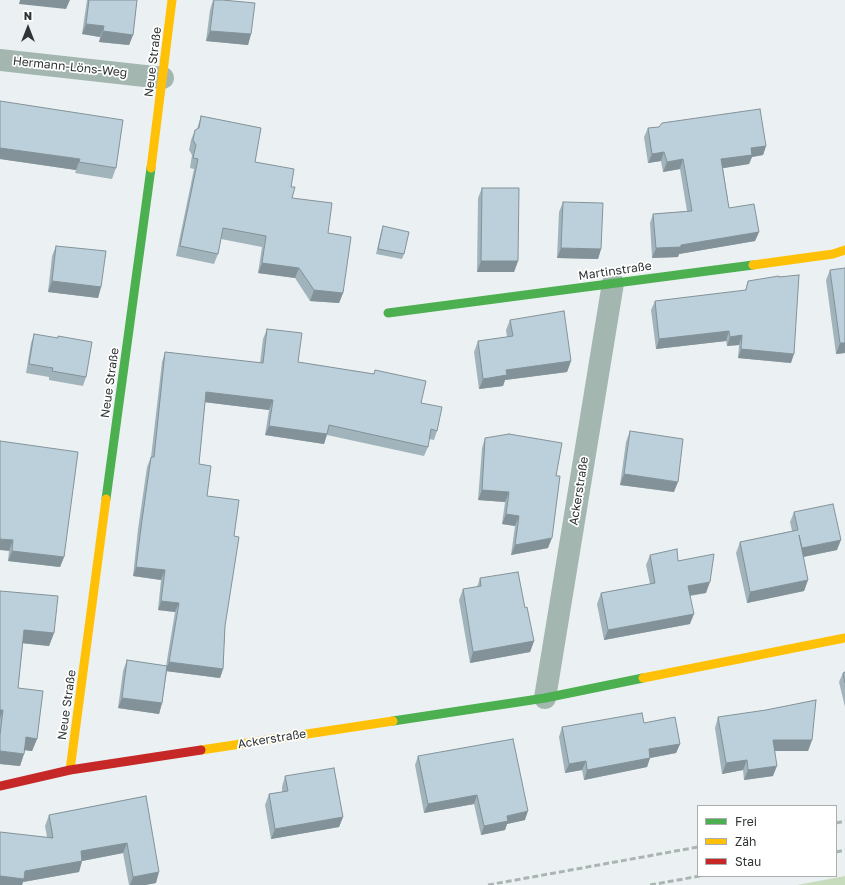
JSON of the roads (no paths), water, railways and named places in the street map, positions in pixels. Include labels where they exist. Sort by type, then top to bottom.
[{"type":"street","name":"Neue Straße","points":[[70,770],[163,78],[172,0]]},
{"type":"street","name":"Hermann-Löns-Weg","points":[[0,60],[163,78]]},
{"type":"street","name":"Martinstraße","points":[[388,313],[833,254],[845,250]]},
{"type":"street","name":"Ackerstraße","points":[[545,698],[613,283]]},
{"type":"street","name":"Ackerstraße","points":[[0,786],[70,770],[545,698],[845,638]]},
{"type":"railway","points":[[837,823],[845,821]]},
{"type":"railway","points":[[488,885],[697,847]]},
{"type":"railway","points":[[837,852],[845,850]]},
{"type":"railway","points":[[650,885],[697,877]]}]
